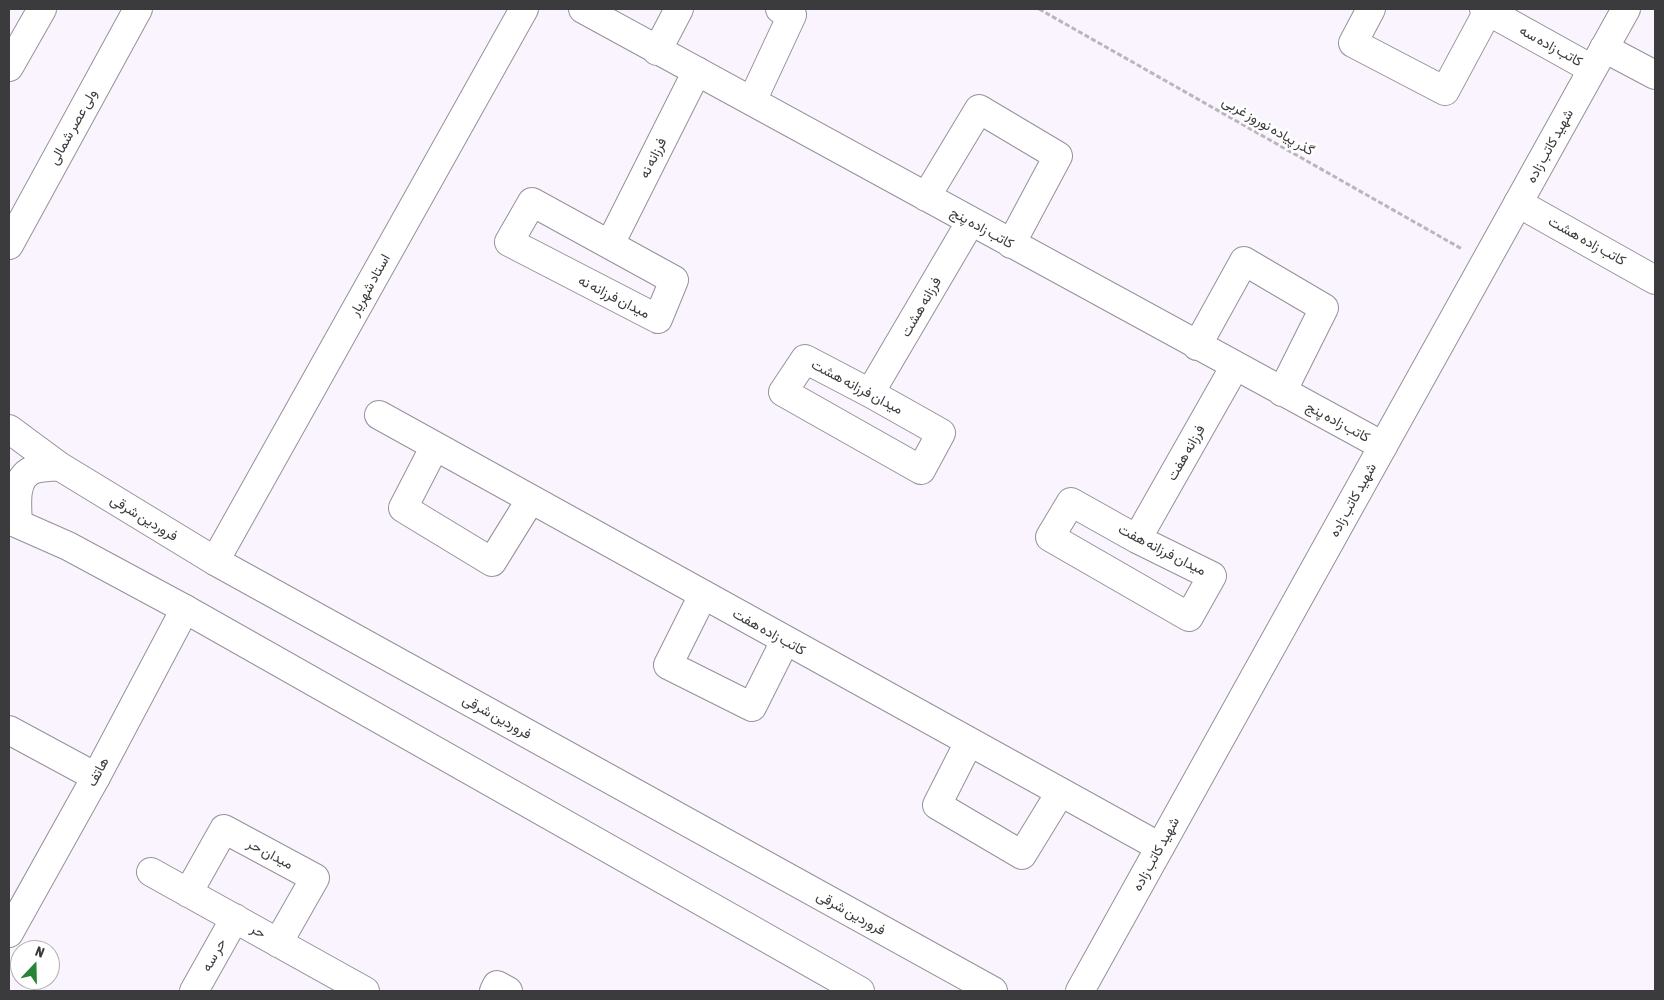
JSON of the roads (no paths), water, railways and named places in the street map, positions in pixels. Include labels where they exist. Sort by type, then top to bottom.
[{"type":"street","points":[[9,67],[42,9]]},
{"type":"street","name":"ولی عصر شمالی","points":[[9,245],[138,9]]},
{"type":"street","name":"استاد شهریار","points":[[216,561],[524,9]]},
{"type":"street","name":"کاتب زاده پنج","points":[[583,9],[1383,446]]},
{"type":"street","points":[[657,50],[679,9]]},
{"type":"street","points":[[752,101],[792,15],[780,9]]},
{"type":"street","points":[[1371,9],[1353,43],[1445,91],[1486,10]]},
{"type":"street","name":"شهید کاتب زاده","points":[[1080,991],[1626,9]]},
{"type":"street","name":"کاتب زاده سه","points":[[1486,10],[1598,58],[1655,74]]},
{"type":"street","name":"فرزانه نه","points":[[610,244],[697,71]]},
{"type":"street","points":[[926,197],[979,109],[1058,156],[1011,244]]},
{"type":"street","name":"میدان فرزانه نه","points":[[532,202],[610,244],[674,280],[658,319],[509,242],[532,202]]},
{"type":"street","name":"کاتب زاده هشت","points":[[1518,203],[1655,280]]},
{"type":"street","name":"فرزانه هشت","points":[[870,393],[971,221]]},
{"type":"street","points":[[1197,346],[1244,261],[1324,308],[1282,392]]},
{"type":"street","name":"میدان فرزانه هشت","points":[[805,359],[870,393],[941,433],[921,470],[783,392],[805,359]]},
{"type":"street","name":"فرزانه هفت","points":[[1137,539],[1235,366]]},
{"type":"street","name":"کاتب زاده هفت","points":[[379,415],[1160,847]]},
{"type":"street","name":"فروردین شرقی","points":[[9,429],[59,466],[216,561],[993,991]]},
{"type":"street","points":[[434,446],[402,508],[492,562],[530,499]]},
{"type":"street","points":[[59,466],[33,469],[23,478],[17,496],[14,521],[68,546],[185,609],[860,991]]},
{"type":"street","name":"میدان فرزانه هفت","points":[[1071,502],[1137,539],[1212,576],[1189,617],[1050,537],[1071,502]]},
{"type":"street","points":[[703,595],[668,665],[752,707],[786,641]]},
{"type":"street","name":"هاتف","points":[[9,933],[96,777],[185,609]]},
{"type":"street","points":[[9,730],[96,777]]},
{"type":"street","points":[[968,742],[937,805],[1022,855],[1060,793]]},
{"type":"street","name":"میدان حر","points":[[188,893],[224,829],[315,878],[278,943]]},
{"type":"street","name":"حر","points":[[151,872],[365,991]]},
{"type":"street","name":"حر سه","points":[[194,991],[235,918]]},
{"type":"street","points":[[494,991],[497,985],[508,991]]}]
